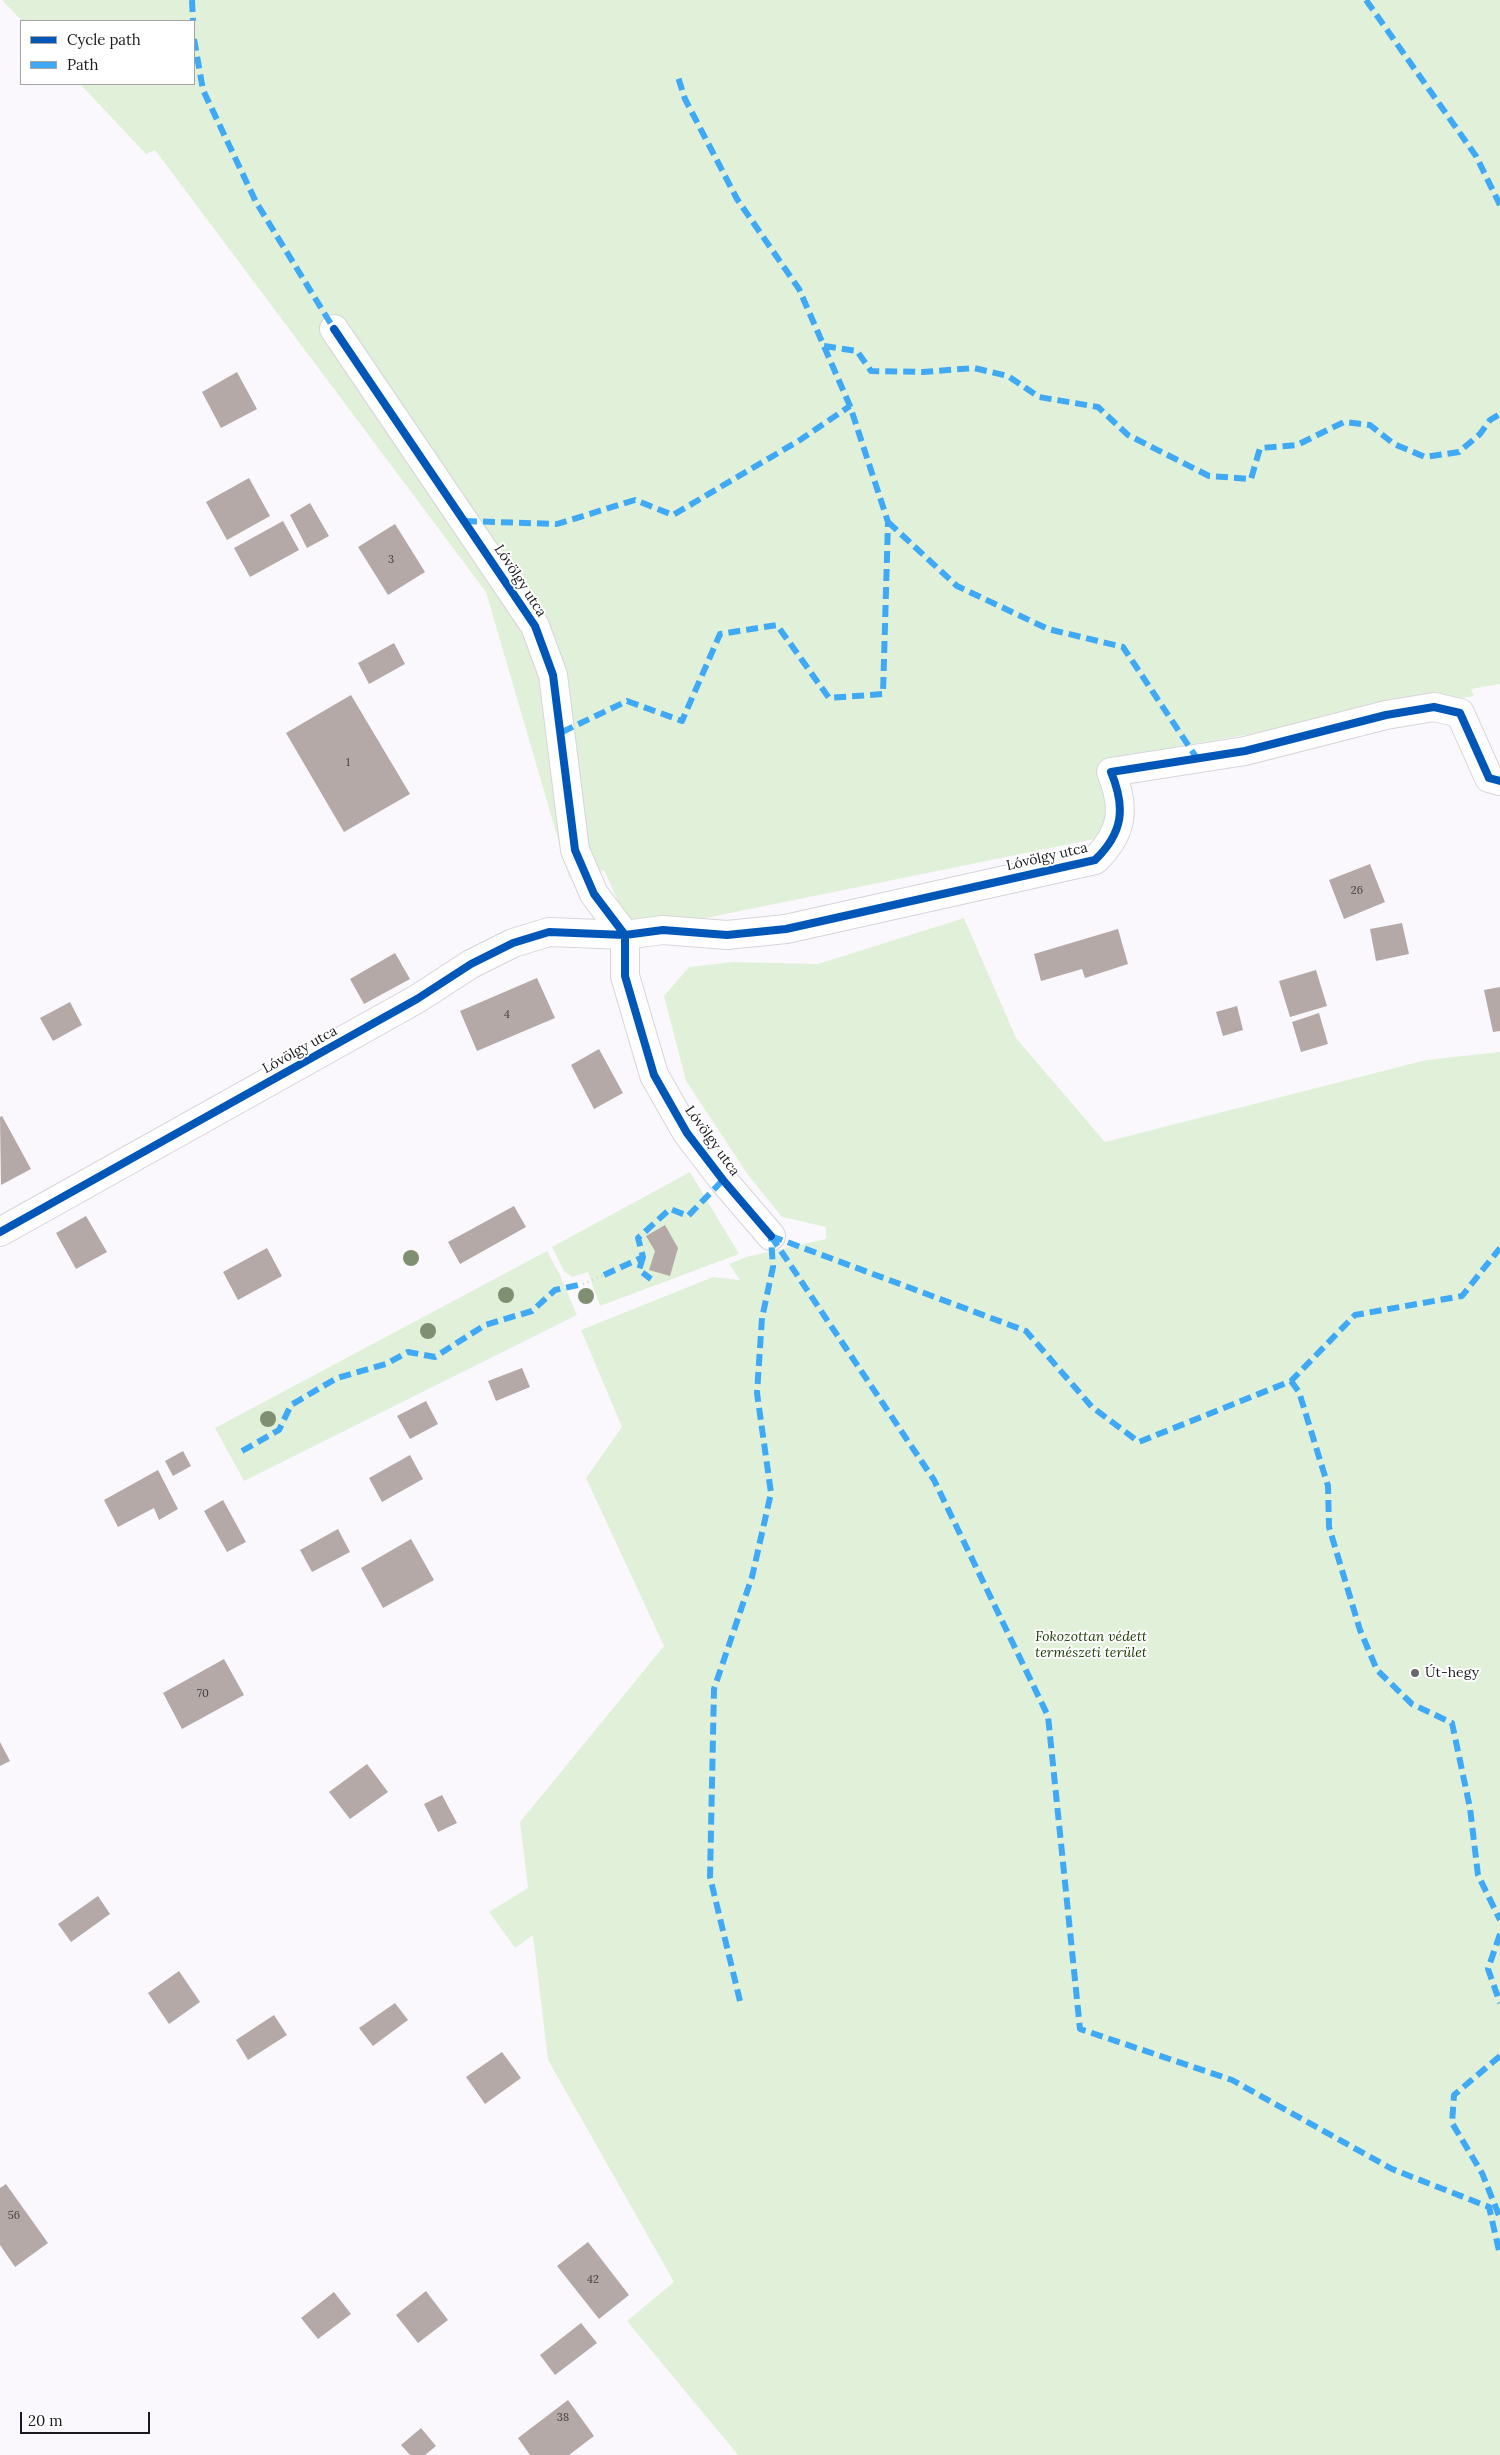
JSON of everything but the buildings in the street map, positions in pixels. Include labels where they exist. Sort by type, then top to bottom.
[{"type":"street","name":"Lóvölgy utca","points":[[334,329],[535,626],[553,675],[575,850],[594,894],[625,935],[625,976],[654,1075],[687,1132],[723,1180],[771,1236]]},
{"type":"street","name":"Lóvölgy utca","points":[[0,1232],[417,999],[471,964],[513,943],[549,932],[625,935],[663,930],[727,934],[786,929],[1095,860],[1110,846],[1122,816],[1111,772],[1246,751],[1386,715],[1434,707],[1460,713],[1489,778],[1500,781]]},
{"type":"path","points":[[582,1284],[604,1275]]},
{"type":"green space","points":[[2,0],[1500,0],[1500,684],[1471,689],[1474,696],[1152,751],[1099,762],[1124,833],[632,933],[604,870],[569,877],[486,592],[155,150],[146,154],[81,85],[195,85],[195,20],[21,20]]},
{"type":"green space","name":"Fokozottan védett természeti terület","points":[[964,918],[1016,1038],[1105,1142],[1426,1060],[1500,1052],[1500,2455],[738,2455],[627,2321],[674,2282],[548,2060],[533,1935],[515,1948],[489,1912],[528,1888],[520,1822],[664,1646],[586,1478],[622,1427],[581,1330],[713,1277],[740,1280],[729,1264],[746,1257],[826,1239],[826,1227],[782,1217],[748,1175],[686,1081],[664,996],[689,967],[733,962],[818,964]]},
{"type":"green space","points":[[690,1172],[739,1254],[600,1306],[588,1272],[572,1277],[564,1271],[552,1247]]},
{"type":"green space","points":[[547,1251],[560,1275],[577,1315],[244,1481],[215,1428]]},
{"type":"marked path","points":[[192,0],[193,20]]},
{"type":"marked path","points":[[1366,0],[1476,156],[1500,205]]},
{"type":"marked path","points":[[195,45],[203,90],[256,202],[334,329]]},
{"type":"marked path","points":[[562,732],[627,701],[682,721],[720,634],[777,625],[829,698],[883,694],[888,522],[850,406],[799,289],[737,199],[685,99],[677,74]]},
{"type":"marked path","points":[[824,346],[857,351],[871,371],[923,372],[974,368],[1008,376],[1039,397],[1098,407],[1128,435],[1209,476],[1251,479],[1260,448],[1297,445],[1344,422],[1370,425],[1394,444],[1425,457],[1459,452],[1480,434],[1490,420],[1500,414]]},
{"type":"marked path","points":[[465,521],[557,524],[635,500],[673,515],[800,440],[850,406]]},
{"type":"marked path","points":[[888,522],[957,586],[1048,629],[1123,647],[1196,757]]},
{"type":"marked path","points":[[604,1275],[643,1257],[638,1238],[670,1209],[688,1216],[723,1180]]},
{"type":"marked path","points":[[771,1236],[934,1480],[1048,1716],[1080,2029],[1232,2080],[1392,2169],[1489,2207],[1500,2255]]},
{"type":"marked path","points":[[771,1236],[1026,1331],[1092,1407],[1139,1442],[1291,1381],[1355,1315],[1462,1296],[1500,1248]]},
{"type":"marked path","points":[[740,2001],[710,1877],[714,1689],[752,1577],[771,1493],[757,1393],[762,1318],[773,1267],[771,1239]]},
{"type":"marked path","points":[[643,1257],[639,1270],[651,1279]]},
{"type":"marked path","points":[[242,1451],[279,1430],[291,1405],[337,1378],[386,1364],[408,1352],[435,1357],[485,1325],[532,1311],[555,1290],[583,1284]]},
{"type":"marked path","points":[[1291,1381],[1299,1392],[1328,1486],[1329,1527],[1360,1630],[1377,1670],[1412,1704],[1452,1723],[1470,1808],[1478,1875],[1500,1920]]},
{"type":"marked path","points":[[1500,1934],[1488,1969],[1500,2003]]},
{"type":"marked path","points":[[1500,2056],[1454,2095],[1452,2123],[1482,2173],[1500,2218]]},
{"type":"cycle path","points":[[334,329],[535,626],[553,675],[575,850],[594,894],[625,935],[625,976],[654,1075],[687,1133],[723,1180],[771,1236]]},
{"type":"cycle path","points":[[0,1232],[417,999],[471,964],[513,943],[549,932],[625,935],[663,930],[727,935],[786,929],[1095,860],[1111,840],[1119,819],[1119,797],[1111,772],[1245,751],[1386,715],[1434,707],[1460,713],[1489,778],[1500,781]]},
{"type":"place","name":"Út-hegy","points":[[1415,1673]]}]
